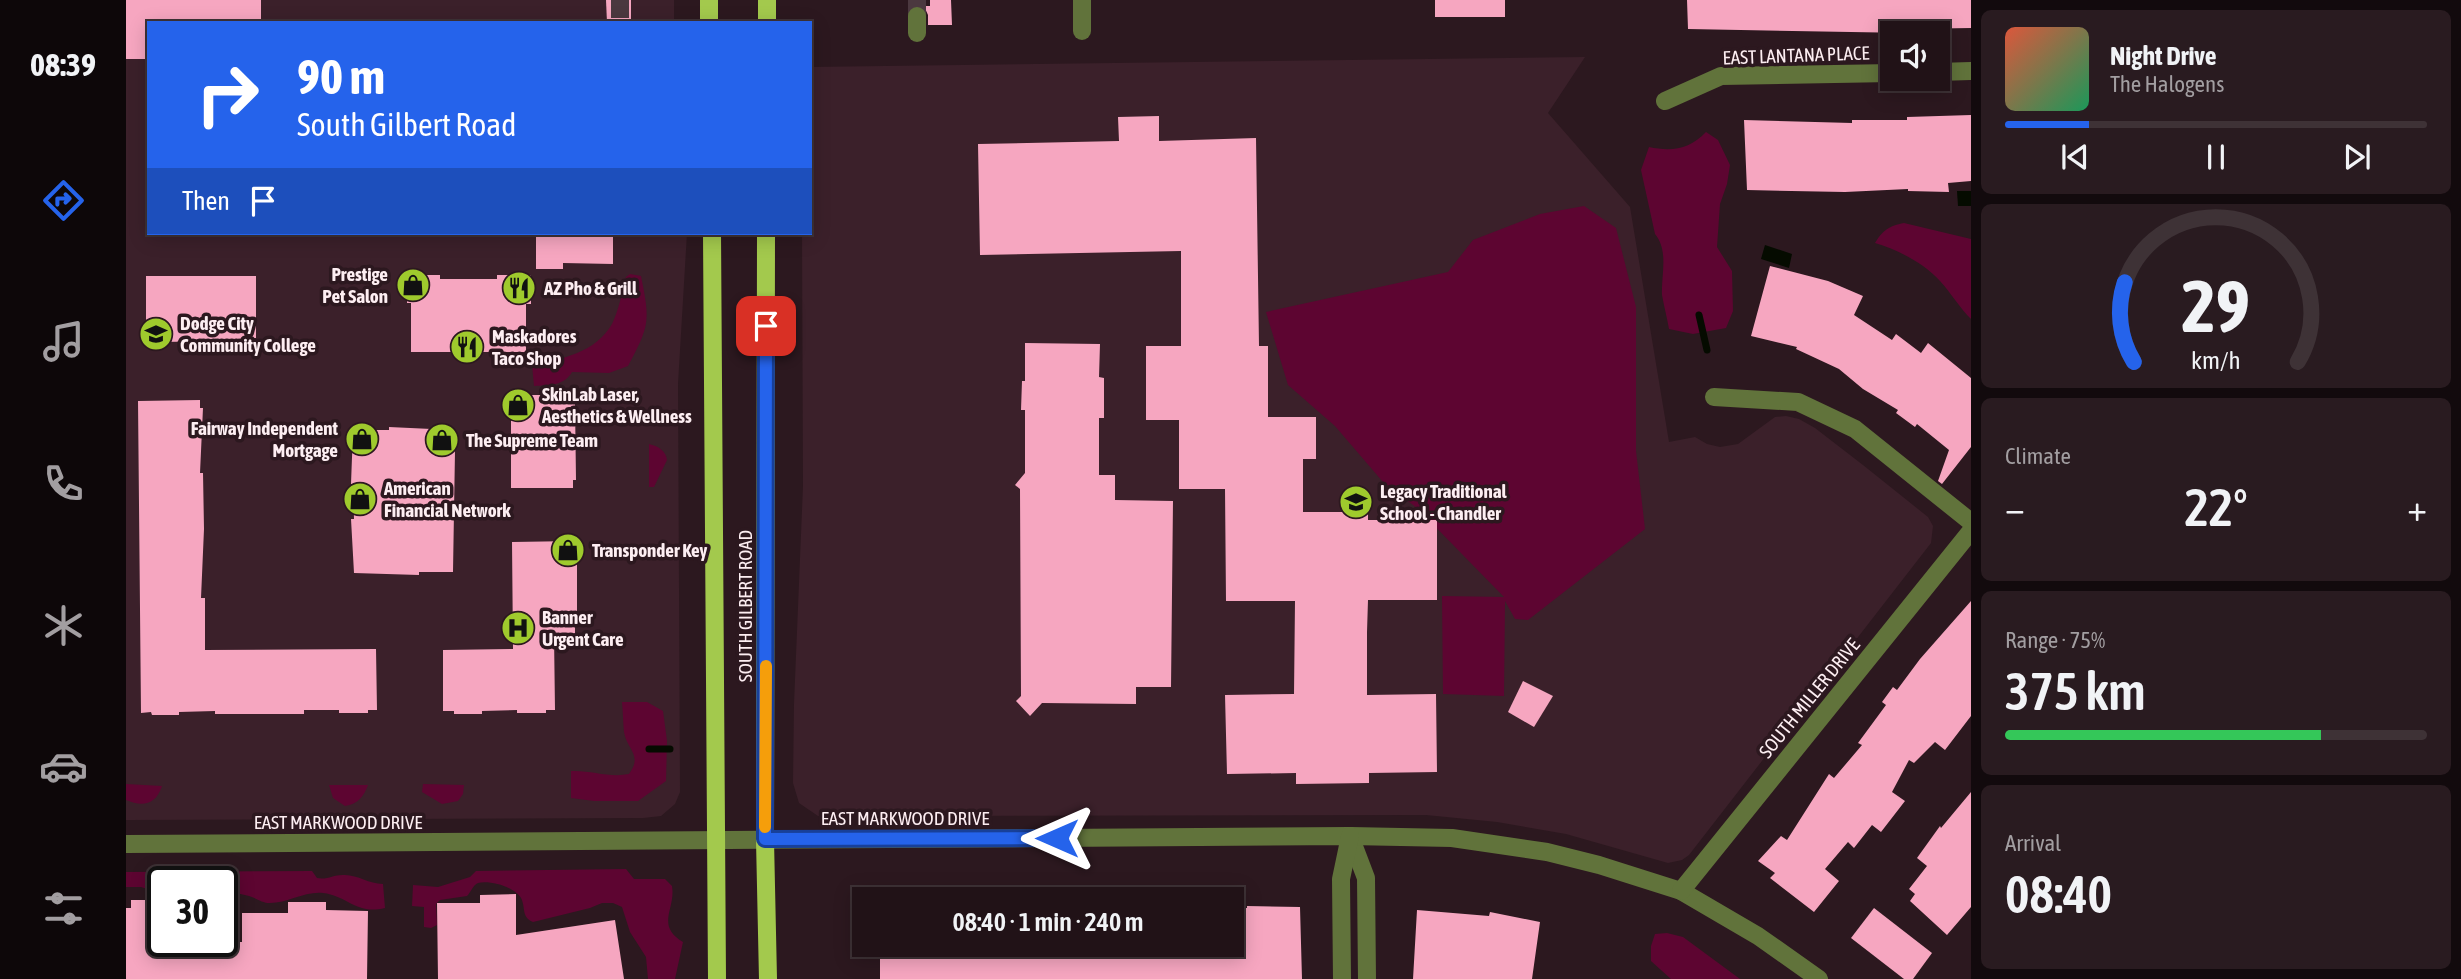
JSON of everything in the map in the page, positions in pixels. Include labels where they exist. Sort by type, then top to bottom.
[{"type":"main road","points":[[709,0],[709,21]]},
{"type":"main road","points":[[767,21],[768,0]]},
{"type":"main road","name":"SOUTH GILBERT ROAD","points":[[712,235],[717,979]]},
{"type":"main road","name":"SOUTH GILBERT ROAD","points":[[766,235],[765,839],[768,979]]},
{"type":"street","points":[[1082,0],[1082,31]]},
{"type":"street","points":[[1950,72],[1971,71]]},
{"type":"street","name":"EAST LANTANA PLACE","points":[[1665,101],[1721,76],[1880,73]]},
{"type":"street","points":[[1714,397],[1798,402],[1855,429],[1971,522]]},
{"type":"street","name":"SOUTH MILLER DRIVE","points":[[1681,891],[1971,531]]},
{"type":"street","points":[[1342,979],[1341,879],[1350,836]]},
{"type":"street","points":[[1350,836],[1366,878],[1367,979]]},
{"type":"street","name":"EAST MARKWOOD DRIVE","points":[[126,844],[1350,836],[1452,838],[1547,852],[1681,891],[1758,936],[1819,979]]},
{"type":"shaded area","points":[[126,0],[674,0],[674,21],[147,21],[147,235],[687,235],[678,384],[680,792],[675,804],[661,816],[643,818],[126,820]]},
{"type":"shaded area","name":"Legacy Traditional School - Chandler","points":[[1585,57],[1548,113],[1630,207],[1669,442],[1695,437],[1720,447],[1738,444],[1775,417],[1799,419],[1815,428],[1928,517],[1933,526],[1931,543],[1689,855],[1682,860],[1668,863],[1566,834],[1497,822],[1426,815],[818,816],[799,803],[793,783],[803,486],[802,235],[812,235],[812,67]]},
{"type":"shaded area","points":[[1706,132],[1718,140],[1730,165],[1720,204],[1717,247],[1732,271],[1733,311],[1726,328],[1693,334],[1669,329],[1662,295],[1662,248],[1655,234],[1641,170],[1649,147],[1680,148],[1694,142]]},
{"type":"shaded area","points":[[1957,191],[1971,191],[1971,206],[1958,206]]},
{"type":"shaded area","points":[[1584,206],[1616,228],[1636,307],[1636,451],[1645,529],[1528,620],[1515,619],[1505,601],[1504,696],[1443,694],[1442,596],[1504,597],[1417,508],[1383,482],[1335,426],[1288,385],[1266,312],[1448,272],[1473,240],[1540,214]]},
{"type":"shaded area","points":[[1904,223],[1971,239],[1971,319],[1926,268],[1901,253],[1875,243],[1887,229]]},
{"type":"shaded area","points":[[1765,245],[1792,254],[1789,268],[1761,259]]},
{"type":"shaded area","points":[[630,274],[641,276],[647,313],[641,341],[628,366],[609,373],[572,372],[560,382],[534,386],[532,364],[577,353],[597,342],[605,334],[612,324],[626,277]]},
{"type":"shaded area","points":[[649,444],[661,449],[667,460],[654,487],[649,487]]},
{"type":"shaded area","points":[[622,702],[647,702],[663,711],[667,741],[666,781],[638,801],[571,798],[571,771],[622,775],[629,774],[633,767],[633,753],[624,732]]},
{"type":"shaded area","points":[[126,784],[162,786],[152,801],[143,804],[126,800]]},
{"type":"shaded area","points":[[423,784],[464,785],[463,794],[458,801],[442,804],[422,792]]},
{"type":"shaded area","points":[[329,785],[368,785],[360,799],[345,806],[333,798]]},
{"type":"shaded area","points":[[626,869],[634,879],[665,879],[672,886],[668,923],[675,936],[683,942],[675,979],[648,979],[646,957],[630,932],[622,907],[613,903],[602,903],[533,922],[525,915],[518,894],[502,885],[483,882],[476,884],[467,896],[440,900],[436,904],[437,925],[431,928],[424,927],[424,907],[412,906],[413,885],[438,887],[470,877],[476,871]]},
{"type":"shaded area","points":[[238,871],[312,871],[317,878],[350,875],[383,884],[385,908],[367,909],[323,893],[267,903],[238,894]]},
{"type":"shaded area","points":[[126,872],[147,872],[147,889],[126,887]]},
{"type":"shaded area","points":[[1667,933],[1683,937],[1740,979],[1671,979],[1651,961],[1651,946],[1655,934]]},
{"type":"building","points":[[126,0],[261,0],[261,21],[147,21],[147,59],[126,59]]},
{"type":"building","points":[[606,0],[631,0],[631,21],[607,21]]},
{"type":"building","points":[[930,0],[951,0],[952,25],[928,25],[924,6],[930,6]]},
{"type":"building","points":[[1435,0],[1505,0],[1505,17],[1435,17]]},
{"type":"building","points":[[1687,0],[1971,0],[1971,28],[1950,28],[1950,21],[1880,21],[1880,32],[1688,29]]},
{"type":"building","points":[[1971,115],[1971,181],[1948,183],[1949,192],[1908,189],[1845,192],[1747,190],[1744,120],[1852,123],[1852,120],[1907,120],[1907,117]]},
{"type":"building","points":[[1159,116],[1159,141],[1256,138],[1259,346],[1268,346],[1268,417],[1316,417],[1316,459],[1303,459],[1303,512],[1368,512],[1368,520],[1437,520],[1437,600],[1368,600],[1367,695],[1436,694],[1437,772],[1369,773],[1369,783],[1296,784],[1296,773],[1227,774],[1225,695],[1294,694],[1295,601],[1226,601],[1225,489],[1179,489],[1179,420],[1146,420],[1146,346],[1181,346],[1181,251],[980,255],[978,144],[1119,141],[1118,117]]},
{"type":"building","points":[[536,235],[613,235],[613,264],[563,263],[563,269],[536,269]]},
{"type":"building","points":[[1770,266],[1828,281],[1863,296],[1854,315],[1892,340],[1896,334],[1921,353],[1928,343],[1971,378],[1971,447],[1942,484],[1938,481],[1949,450],[1917,424],[1915,427],[1896,413],[1898,410],[1863,389],[1839,369],[1796,349],[1797,347],[1751,336]]},
{"type":"building","points":[[407,275],[440,275],[440,279],[497,279],[497,275],[531,275],[531,304],[526,304],[526,352],[411,352],[411,303],[407,303]]},
{"type":"building","points":[[146,276],[256,276],[256,338],[246,338],[246,341],[155,342],[155,339],[146,339]]},
{"type":"building","points":[[1025,343],[1100,344],[1099,377],[1104,378],[1104,418],[1099,418],[1099,475],[1115,475],[1115,500],[1173,501],[1171,687],[1136,687],[1136,704],[1042,703],[1030,716],[1016,701],[1021,696],[1020,489],[1015,485],[1025,473],[1025,410],[1021,410],[1022,381],[1025,381]]},
{"type":"building","points":[[511,395],[573,395],[576,480],[573,480],[573,488],[511,488]]},
{"type":"building","points":[[200,400],[200,408],[203,408],[200,473],[203,473],[204,529],[201,598],[205,598],[205,650],[376,649],[377,710],[368,710],[368,713],[339,713],[339,710],[304,710],[304,714],[215,714],[215,711],[179,712],[179,715],[141,713],[138,401]]},
{"type":"building","points":[[389,427],[453,430],[453,572],[419,572],[419,575],[354,573],[351,519],[354,519],[351,484],[353,430],[389,430]]},
{"type":"building","points":[[575,541],[577,627],[575,635],[554,635],[555,710],[546,710],[546,713],[482,711],[482,714],[454,714],[454,711],[443,711],[443,650],[513,649],[512,542]]},
{"type":"building","points":[[1971,601],[1971,716],[1945,750],[1935,742],[1914,763],[1909,760],[1892,792],[1905,801],[1881,832],[1872,825],[1854,848],[1848,842],[1825,869],[1839,881],[1814,912],[1770,878],[1775,873],[1758,861],[1781,836],[1787,840],[1829,774],[1834,778],[1862,745],[1858,743],[1886,705],[1882,702],[1893,687],[1897,690],[1920,659]]},
{"type":"building","points":[[1523,681],[1553,696],[1534,727],[1508,712]]},
{"type":"building","points":[[1971,792],[1971,907],[1947,935],[1910,901],[1915,894],[1909,889],[1927,866],[1917,858],[1940,826],[1941,828]]},
{"type":"building","points":[[516,894],[516,935],[615,920],[624,979],[438,979],[437,903],[480,903],[480,895]]},
{"type":"building","points":[[131,900],[147,900],[147,957],[238,957],[238,942],[242,942],[242,913],[288,913],[288,902],[326,902],[326,910],[368,911],[367,979],[126,979],[126,908],[131,908]]},
{"type":"building","points":[[1300,907],[1302,979],[880,979],[880,957],[1244,957],[1244,908]]},
{"type":"building","points":[[1874,908],[1932,953],[1913,979],[1904,979],[1851,938]]},
{"type":"building","points":[[1417,910],[1489,916],[1490,912],[1540,922],[1532,979],[1413,979]]},
{"type":"waterway","points":[[1699,315],[1707,350]]},
{"type":"waterway","points":[[649,749],[670,749]]},
{"type":"tunnel","points":[[620,0],[620,21]]},
{"type":"tunnel","points":[[917,0],[917,16]]},
{"type":"slow traffic","points":[[765,827],[766,666]]},
{"type":"place","name":"Prestige Pet Salon","points":[[413,285]]},
{"type":"place","name":"AZ Pho & Grill","points":[[519,288]]},
{"type":"place","name":"Dodge City Community College","points":[[156,334]]},
{"type":"place","name":"Maskadores Taco Shop","points":[[467,347]]},
{"type":"place","name":"SkinLab Laser, Aesthetics & Wellness","points":[[518,405]]},
{"type":"place","name":"Fairway Independent Mortgage","points":[[362,439]]},
{"type":"place","name":"The Supreme Team","points":[[442,440]]},
{"type":"place","name":"American Financial Network","points":[[360,499]]},
{"type":"place","name":"Legacy Traditional School - Chandler","points":[[1356,502]]},
{"type":"place","name":"Transponder Key","points":[[568,550]]},
{"type":"place","name":"Banner Urgent Care","points":[[518,628]]},
{"type":"route","points":[[766,326],[765,839],[1057,838]]}]
